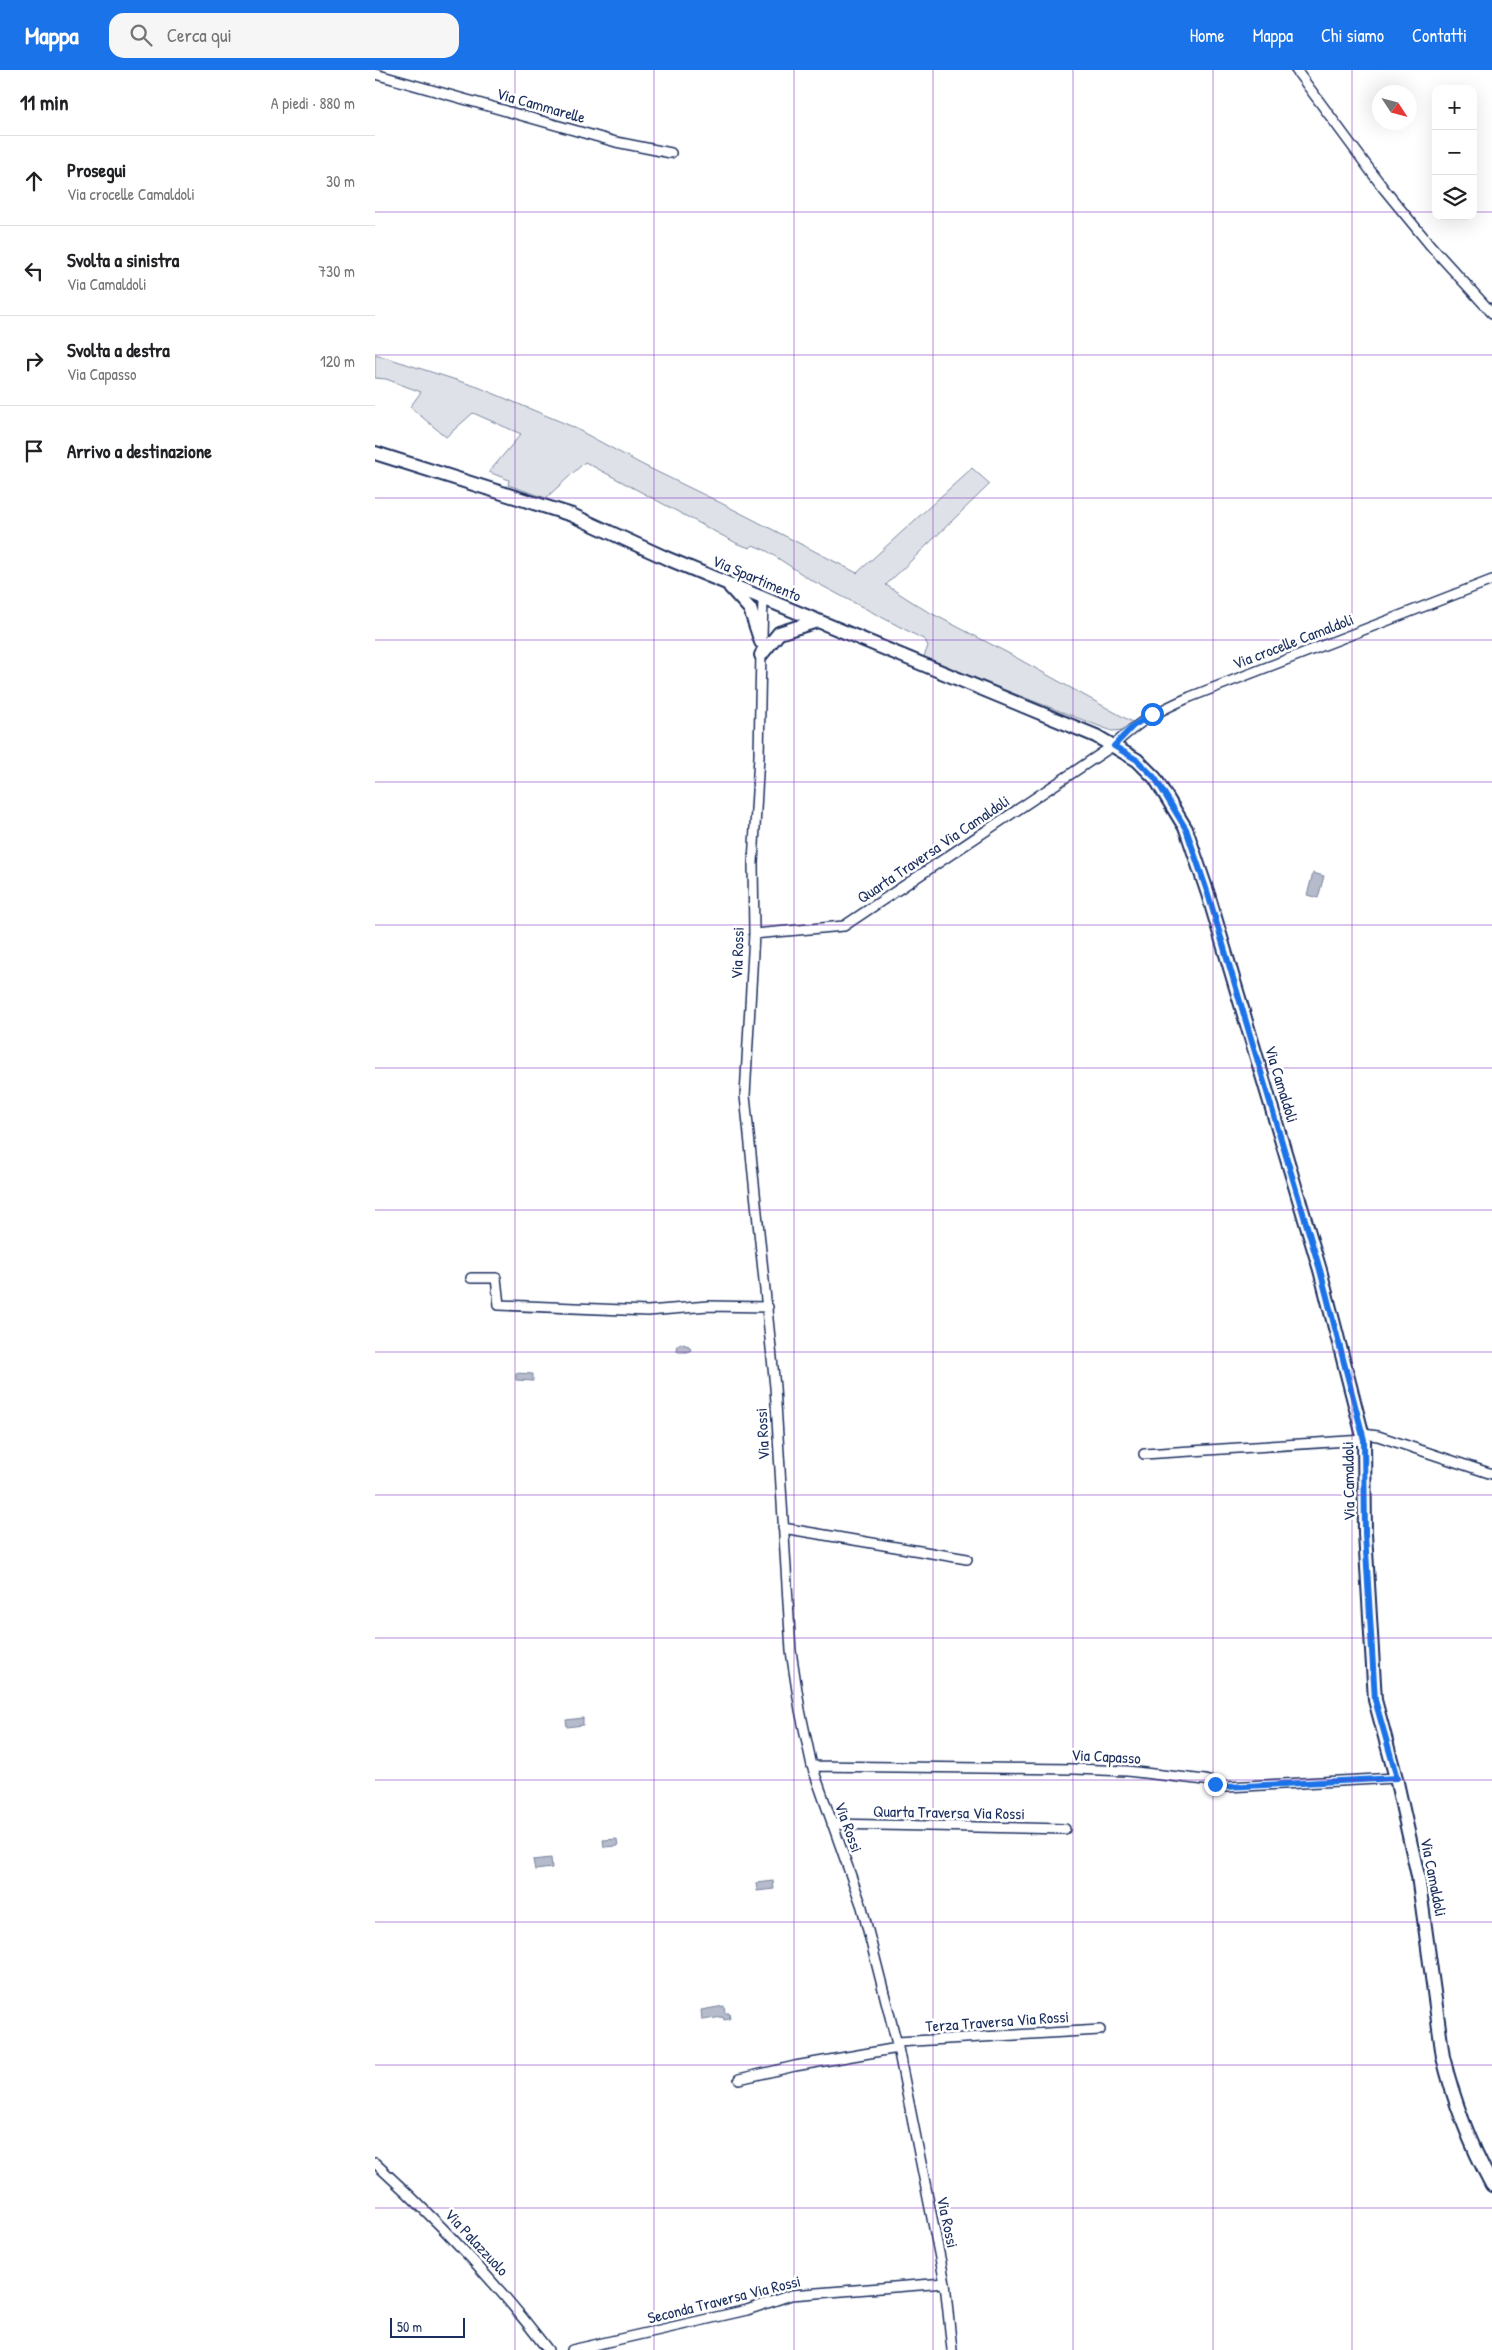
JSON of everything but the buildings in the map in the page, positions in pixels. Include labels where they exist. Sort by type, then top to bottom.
[{"type":"street","points":[[1296,70],[1380,184],[1430,245],[1492,313]]},
{"type":"street","name":"Via Cammarelle","points":[[375,74],[616,142],[671,152]]},
{"type":"street","name":"Via Spartimento","points":[[375,453],[572,515],[727,583],[1118,747]]},
{"type":"street","name":"Via crocelle Camaldoli","points":[[1118,747],[1133,726],[1152,714],[1189,697],[1492,580]]},
{"type":"street","points":[[727,583],[750,609],[761,642]]},
{"type":"street","name":"Via Rossi","points":[[763,598],[759,756],[753,863],[754,934],[745,1096],[751,1170],[768,1307],[791,1650],[800,1710],[812,1766],[862,1907],[897,2045],[945,2283],[952,2350]]},
{"type":"street","points":[[761,655],[779,633],[817,621]]},
{"type":"street","name":"Quarta Traversa Via Camaldoli","points":[[754,934],[844,926],[1118,747]]},
{"type":"street","name":"Via Camaldoli","points":[[1118,747],[1137,760],[1155,778],[1186,829],[1208,894],[1320,1270],[1364,1437],[1366,1543],[1375,1700],[1397,1778],[1418,1876],[1443,2057],[1453,2093],[1475,2153],[1492,2185]]},
{"type":"street","points":[[471,1278],[496,1278],[497,1303],[499,1305],[648,1311],[708,1306],[768,1307]]},
{"type":"street","points":[[1145,1454],[1379,1436],[1492,1474]]},
{"type":"street","points":[[783,1528],[967,1559]]},
{"type":"street","name":"Via Capasso","points":[[812,1766],[1127,1771],[1205,1780],[1227,1787],[1397,1778]]},
{"type":"street","name":"Quarta Traversa Via Rossi","points":[[832,1824],[1065,1829]]},
{"type":"street","name":"Terza Traversa Via Rossi","points":[[739,2079],[897,2045],[1100,2030]]},
{"type":"street","name":"Via Palazzuolo","points":[[375,2163],[419,2203],[500,2289],[548,2350]]},
{"type":"street","name":"Seconda Traversa Via Rossi","points":[[572,2350],[747,2310],[791,2295],[945,2283]]},
{"type":"shaded area","points":[[375,354],[478,387],[571,426],[643,465],[857,573],[972,468],[990,484],[886,585],[925,610],[1006,652],[1134,723],[1125,730],[1112,731],[923,659],[928,646],[925,640],[811,580],[767,551],[753,545],[750,548],[738,544],[585,462],[546,498],[508,485],[509,480],[489,472],[521,434],[473,413],[446,437],[410,407],[421,392],[386,379],[375,378]]},
{"type":"water","points":[[1313,873],[1324,876],[1318,898],[1307,895]]},
{"type":"water","points":[[680,1343],[689,1346],[691,1350],[678,1352],[676,1347]]},
{"type":"water","points":[[516,1373],[533,1374],[533,1381],[516,1380]]},
{"type":"water","points":[[583,1718],[583,1725],[567,1727],[566,1720]]},
{"type":"water","points":[[617,1839],[618,1846],[604,1847],[603,1840]]},
{"type":"water","points":[[551,1858],[552,1868],[535,1870],[533,1860]]},
{"type":"water","points":[[773,1881],[774,1889],[757,1891],[756,1883]]},
{"type":"water","points":[[724,2006],[725,2013],[729,2013],[730,2019],[724,2020],[723,2017],[702,2020],[701,2010]]},
{"type":"route","points":[[1152,714],[1133,726],[1114,746],[1137,760],[1155,778],[1186,829],[1208,894],[1320,1270],[1364,1440],[1365,1534],[1375,1700],[1397,1778],[1227,1787],[1215,1784]]}]
